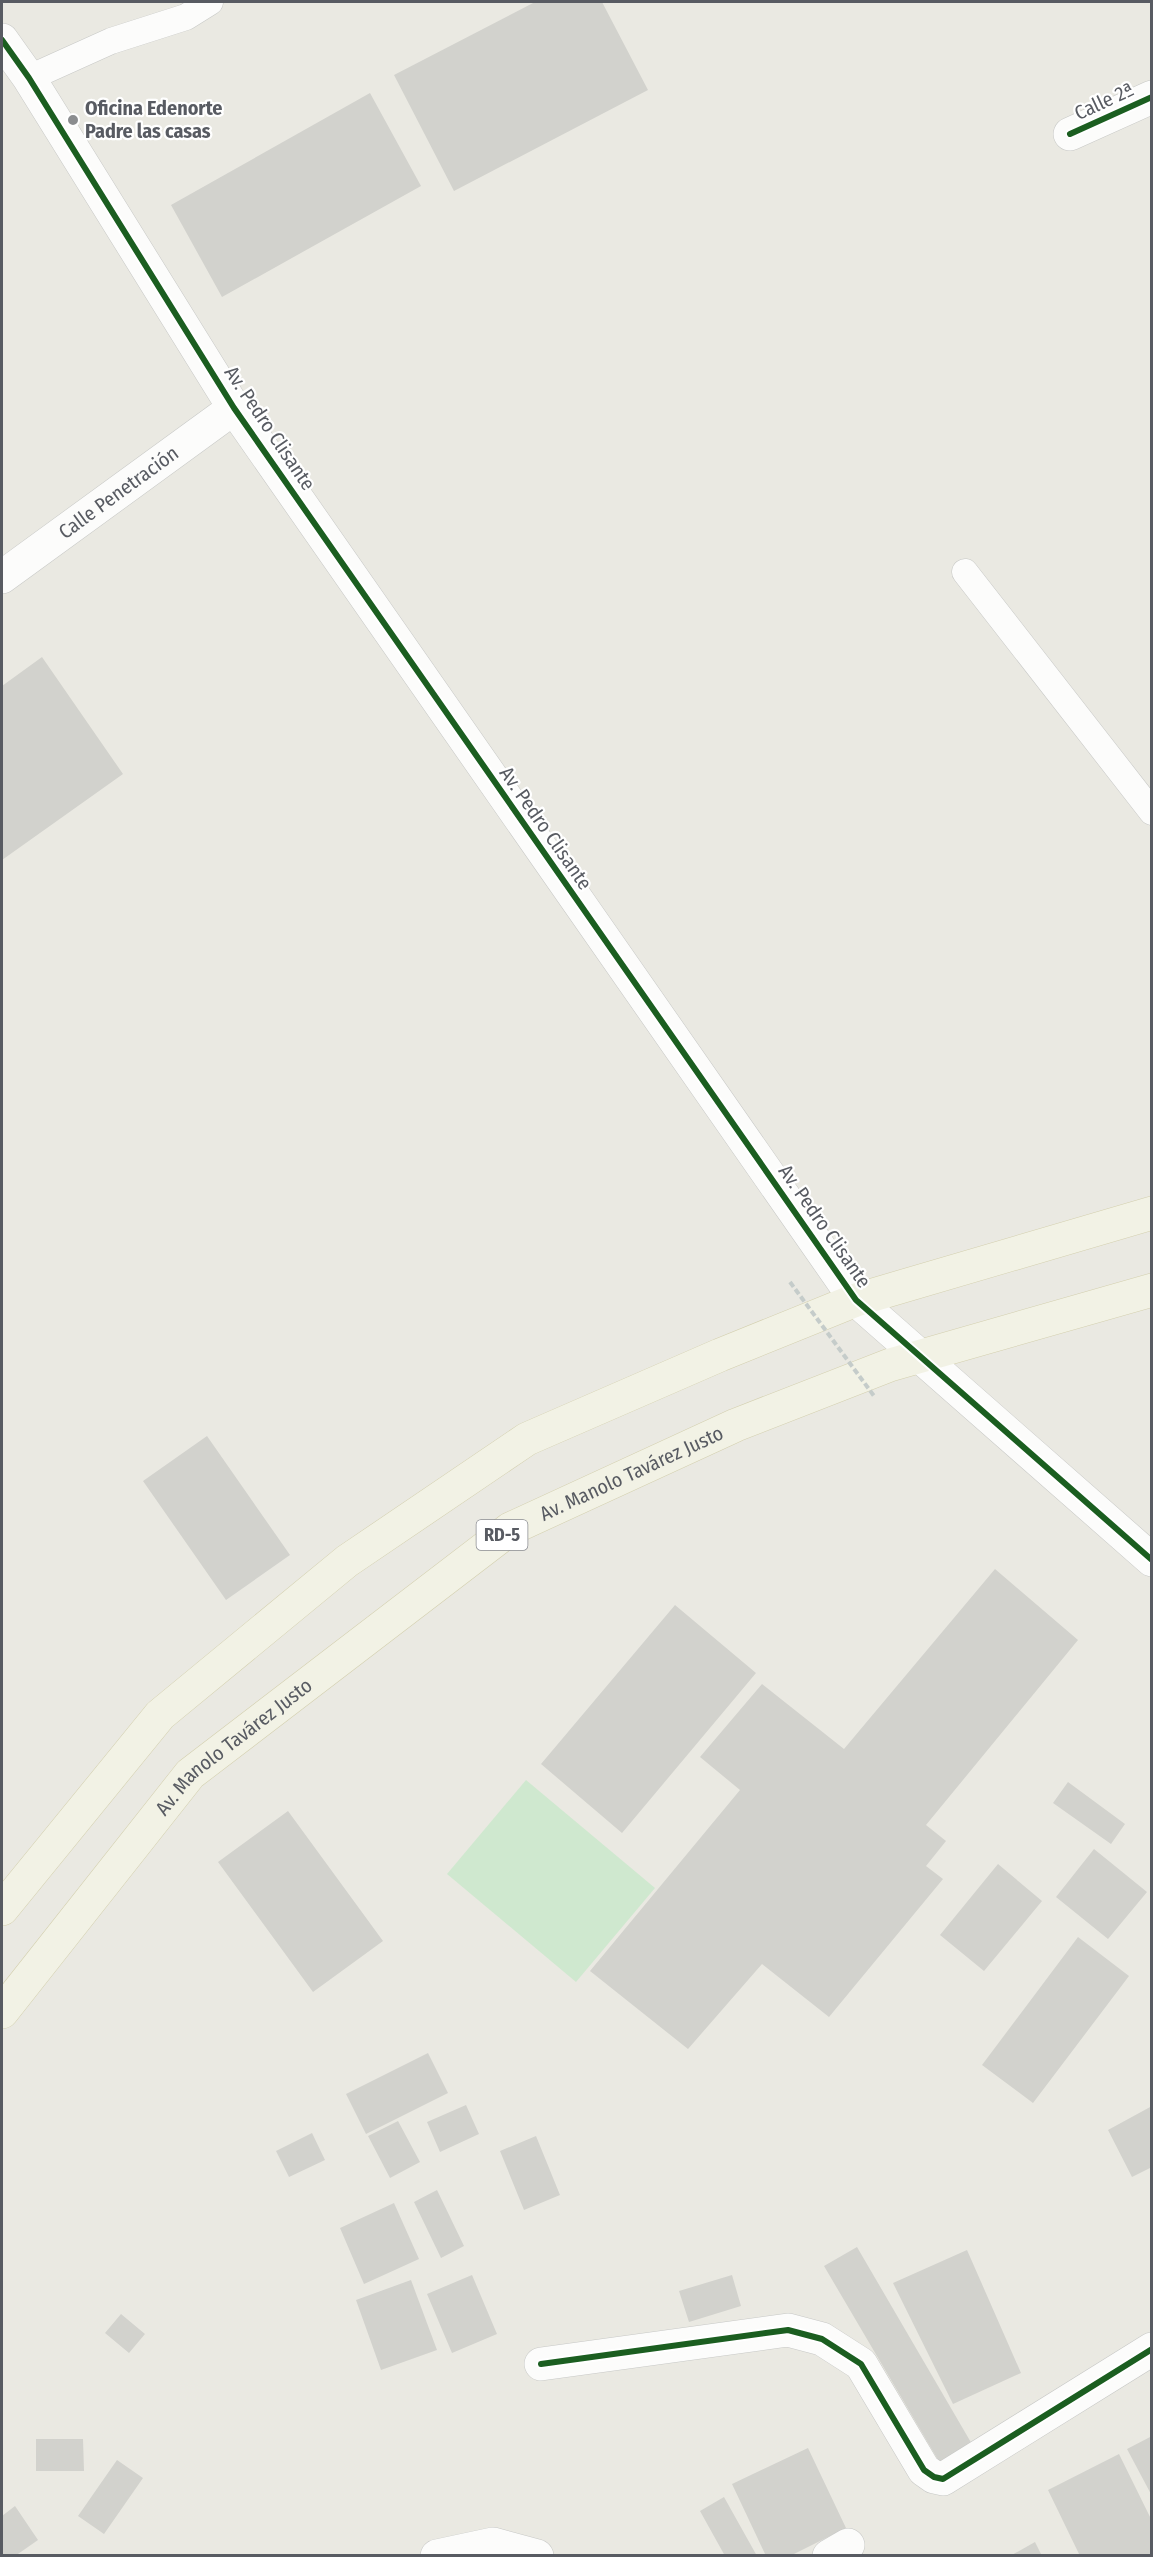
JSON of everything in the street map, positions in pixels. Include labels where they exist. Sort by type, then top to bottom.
[{"type":"main road","points":[[2,1909],[160,1715],[347,1561],[527,1439],[720,1355],[856,1300],[1152,1214]]},
{"type":"main road","name":"Av. Manolo Tavárez Justo","points":[[2,2012],[190,1774],[510,1529],[736,1425],[918,1355],[1152,1290]]},
{"type":"street","name":"Av. Pedro Clisante","points":[[2,40],[29,78],[234,408],[856,1300],[1152,1560]]},
{"type":"street","name":"Calle 2ª","points":[[1070,134],[1152,97]]},
{"type":"street","name":"Calle Penetración","points":[[2,577],[234,408]]},
{"type":"street","points":[[541,2364],[788,2330],[822,2339],[861,2364],[924,2470],[934,2477],[943,2479],[1152,2349]]},
{"type":"street","points":[[437,2556],[493,2544],[537,2556]]},
{"type":"lane","points":[[29,78],[111,42],[186,17],[210,2]]},
{"type":"lane","points":[[965,572],[1152,812]]},
{"type":"path","points":[[790,1282],[873,1396]]},
{"type":"green space","points":[[526,1780],[655,1888],[576,1982],[447,1874]]},
{"type":"building","points":[[535,2],[602,2],[648,90],[454,191],[394,75]]},
{"type":"building","points":[[370,93],[421,186],[222,297],[171,205]]},
{"type":"building","points":[[42,657],[123,774],[2,860],[2,686]]},
{"type":"building","points":[[207,1436],[290,1555],[226,1600],[143,1481]]},
{"type":"building","points":[[995,1569],[1078,1640],[926,1825],[946,1841],[926,1866],[943,1879],[829,2017],[762,1964],[688,2049],[590,1971],[740,1790],[700,1757],[762,1684],[844,1749]]},
{"type":"building","points":[[675,1605],[756,1673],[622,1833],[541,1764]]},
{"type":"building","points":[[1068,1782],[1125,1824],[1111,1844],[1053,1803]]},
{"type":"building","points":[[288,1811],[383,1941],[313,1992],[218,1862]]},
{"type":"building","points":[[1094,1849],[1147,1892],[1108,1939],[1056,1897]]},
{"type":"building","points":[[998,1864],[1042,1901],[984,1971],[940,1935]]},
{"type":"building","points":[[1078,1937],[1129,1976],[1033,2103],[982,2065]]},
{"type":"building","points":[[428,2053],[448,2093],[366,2134],[346,2094]]},
{"type":"building","points":[[466,2105],[479,2134],[440,2152],[427,2122]]},
{"type":"building","points":[[1152,2106],[1152,2167],[1132,2177],[1108,2130]]},
{"type":"building","points":[[398,2121],[420,2162],[390,2178],[368,2136]]},
{"type":"building","points":[[312,2133],[325,2160],[289,2177],[276,2151]]},
{"type":"building","points":[[536,2136],[560,2195],[524,2210],[500,2151]]},
{"type":"building","points":[[437,2190],[464,2246],[441,2258],[414,2202]]},
{"type":"building","points":[[394,2203],[419,2259],[364,2284],[340,2228]]},
{"type":"building","points":[[857,2247],[976,2451],[944,2470],[824,2266]]},
{"type":"building","points":[[967,2250],[1021,2373],[953,2404],[893,2283]]},
{"type":"building","points":[[472,2275],[497,2334],[452,2353],[427,2294]]},
{"type":"building","points":[[732,2275],[741,2306],[689,2322],[679,2291]]},
{"type":"building","points":[[411,2280],[437,2350],[381,2370],[356,2300]]},
{"type":"building","points":[[121,2314],[145,2334],[129,2353],[105,2333]]},
{"type":"building","points":[[1152,2436],[1152,2496],[1127,2449]]},
{"type":"building","points":[[36,2439],[83,2439],[84,2471],[36,2471]]},
{"type":"building","points":[[808,2448],[846,2528],[790,2556],[766,2556],[732,2484]]},
{"type":"building","points":[[1119,2454],[1152,2521],[1152,2556],[1080,2556],[1048,2490]]},
{"type":"building","points":[[117,2460],[143,2478],[104,2534],[78,2516]]},
{"type":"building","points":[[724,2497],[757,2556],[725,2556],[700,2511]]},
{"type":"building","points":[[15,2506],[38,2540],[15,2556],[2,2556],[2,2516]]},
{"type":"building","points":[[1035,2542],[1042,2556],[1010,2556]]},
{"type":"cycle path","points":[[2,40],[29,78],[234,408],[856,1300],[1152,1560]]},
{"type":"cycle path","points":[[1070,134],[1152,97]]},
{"type":"cycle path","points":[[541,2364],[788,2330],[822,2339],[861,2364],[924,2470],[934,2477],[943,2479],[1152,2349]]},
{"type":"place","name":"Oficina Edenorte Padre las casas","points":[[73,120]]}]
